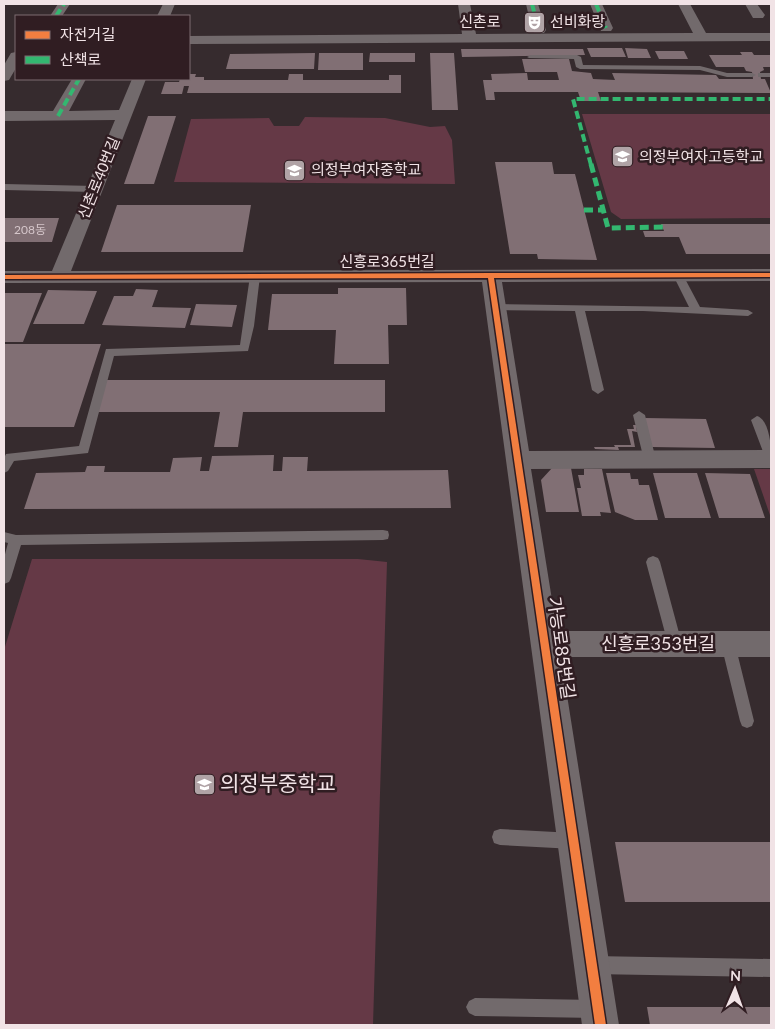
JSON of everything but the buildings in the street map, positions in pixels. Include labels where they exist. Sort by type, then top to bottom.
[{"type":"street","points":[[57,15],[64,4]]},
{"type":"street","points":[[464,4],[470,39]]},
{"type":"street","points":[[532,4],[540,30]]},
{"type":"street","points":[[596,4],[606,28]]},
{"type":"street","points":[[684,4],[702,38]]},
{"type":"street","points":[[751,4],[758,15]]},
{"type":"street","name":"신촌로","points":[[190,40],[771,37]]},
{"type":"street","points":[[4,77],[15,58]]},
{"type":"street","points":[[58,116],[78,80]]},
{"type":"street","name":"신촌로40번길","points":[[59,277],[140,80]]},
{"type":"street","points":[[4,116],[125,115]]},
{"type":"street","name":"신흥로365번길","points":[[4,277],[771,274]]},
{"type":"street","name":"가능로85번길","points":[[491,276],[600,1017]]},
{"type":"street","points":[[518,460],[771,458]]},
{"type":"street","name":"신흥로353번길","points":[[545,644],[771,644]]},
{"type":"lane","points":[[531,57],[577,57],[580,67],[700,68],[727,75],[752,75]]},
{"type":"lane","points":[[761,75],[771,75]]},
{"type":"lane","points":[[4,187],[95,189]]},
{"type":"lane","points":[[678,275],[696,310]]},
{"type":"lane","points":[[4,468],[10,457],[84,450],[110,352],[244,348],[249,326],[255,276]]},
{"type":"lane","points":[[496,307],[580,307],[748,313]]},
{"type":"lane","points":[[580,307],[598,390]]},
{"type":"lane","points":[[638,414],[650,460]]},
{"type":"lane","points":[[757,420],[771,458]]},
{"type":"lane","points":[[4,578],[10,538],[383,535]]},
{"type":"lane","points":[[653,562],[675,644]]},
{"type":"lane","points":[[728,644],[747,721]]},
{"type":"lane","points":[[500,837],[574,841]]},
{"type":"lane","points":[[592,965],[771,968]]},
{"type":"lane","points":[[475,1007],[600,1017]]},
{"type":"shaded area","points":[[582,114],[771,114],[771,218],[621,219],[611,212]]},
{"type":"shaded area","points":[[305,117],[385,118],[430,127],[445,126],[452,140],[455,184],[174,182],[191,119],[269,118],[274,126],[299,126]]},
{"type":"shaded area","points":[[754,469],[771,469],[771,518]]},
{"type":"shaded area","points":[[32,559],[358,559],[387,562],[373,1025],[4,1025],[4,650]]},
{"type":"marked path","points":[[57,15],[64,4]]},
{"type":"marked path","points":[[532,4],[539,30]]},
{"type":"marked path","points":[[596,4],[606,28]]},
{"type":"marked path","points":[[58,116],[78,80]]},
{"type":"marked path","points":[[663,227],[608,228],[573,99],[771,99]]},
{"type":"marked path","points":[[584,210],[603,210]]},
{"type":"cycle path","points":[[491,275],[601,1025]]},
{"type":"cycle path","points":[[4,277],[771,275]]},
{"type":"place","name":"선비화랑","points":[[534,22]]},
{"type":"place","name":"의정부여자고등학교","points":[[623,157]]},
{"type":"place","name":"의정부여자중학교","points":[[295,170]]},
{"type":"place","name":"의정부중학교","points":[[204,784]]}]
